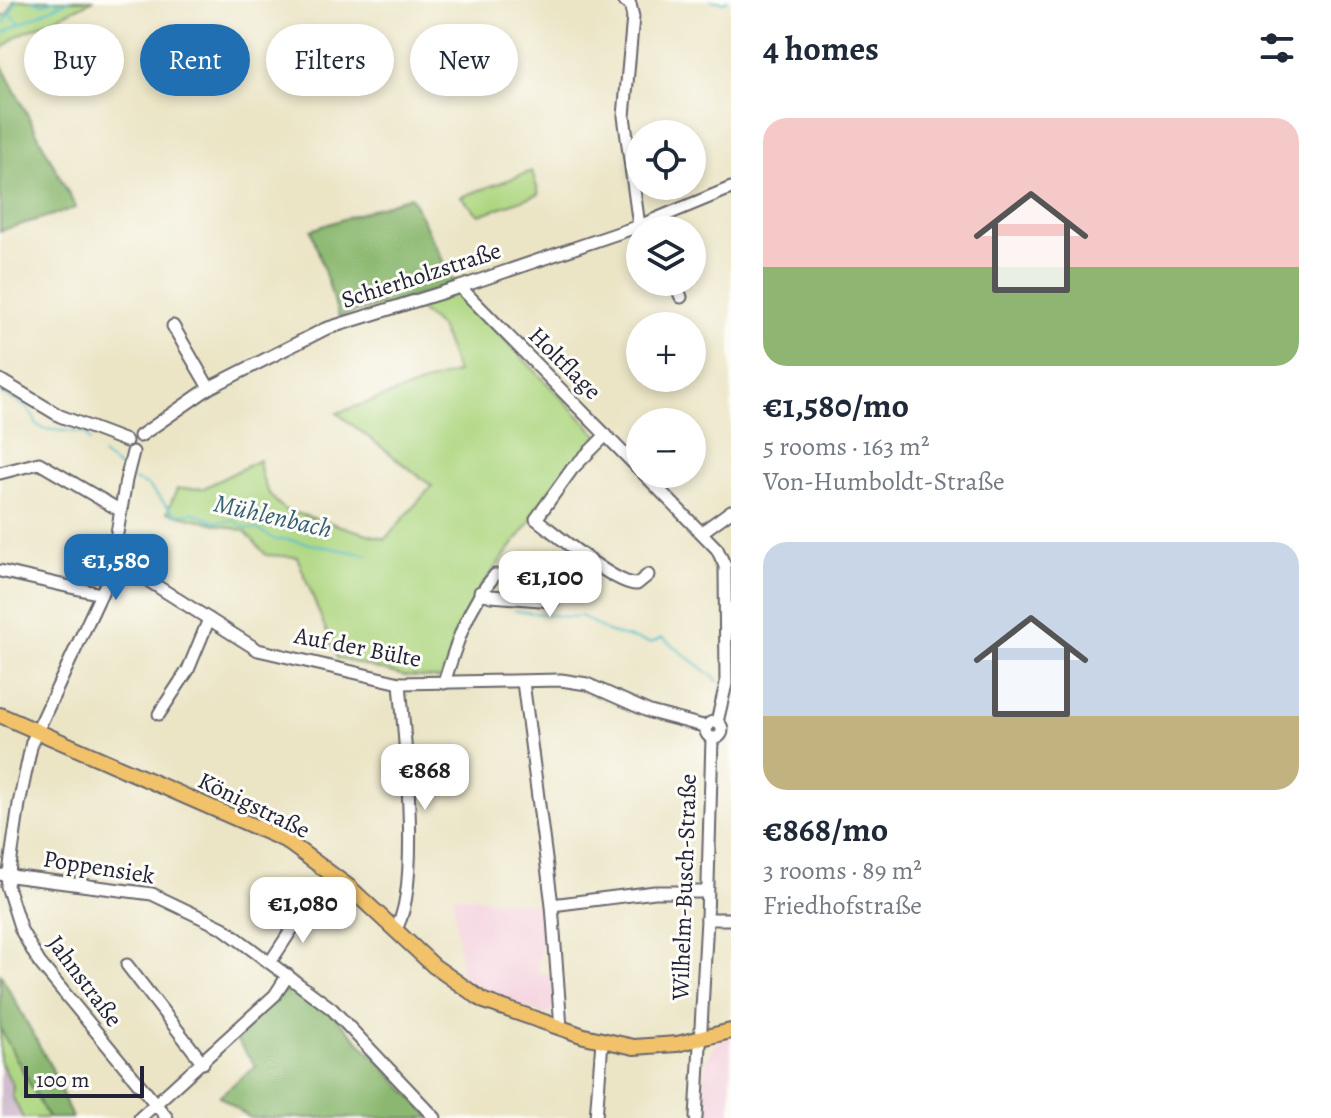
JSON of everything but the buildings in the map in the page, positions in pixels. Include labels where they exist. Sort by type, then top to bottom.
[{"type":"main road","name":"Königstraße","points":[[0,715],[285,840],[349,887],[434,966],[469,992],[522,1017],[602,1041],[649,1047],[731,1031]]},
{"type":"street","points":[[623,0],[630,4],[633,17],[624,116],[644,216]]},
{"type":"street","name":"Schierholzstraße","points":[[668,216],[731,188]]},
{"type":"street","name":"Schierholzstraße","points":[[140,436],[209,388],[325,329],[626,233]]},
{"type":"street","name":"Holtflage","points":[[460,287],[626,456]]},
{"type":"street","points":[[173,326],[209,388]]},
{"type":"street","points":[[0,380],[60,416],[126,441]]},
{"type":"street","points":[[606,435],[572,469],[536,519],[578,552],[632,585],[648,575]]},
{"type":"street","points":[[131,436],[140,436],[144,446],[140,451],[133,452],[128,449],[126,441],[131,436]]},
{"type":"street","name":"Jahnstraße","points":[[133,452],[115,562],[37,731],[4,875],[21,930],[39,962],[167,1118]]},
{"type":"street","points":[[0,473],[39,463],[121,511]]},
{"type":"street","name":"Holtflage","points":[[658,488],[717,549],[725,566],[729,618]]},
{"type":"street","points":[[702,532],[731,511]]},
{"type":"street","points":[[480,592],[491,596],[553,601],[557,599],[578,552]]},
{"type":"street","name":"Auf der Bülte","points":[[115,562],[258,650],[400,683],[561,680],[587,684],[650,712],[718,731]]},
{"type":"street","points":[[0,571],[101,594]]},
{"type":"street","points":[[444,683],[456,643],[480,592],[495,575]]},
{"type":"street","name":"Wilhelm-Busch-Straße","points":[[696,1118],[706,892],[718,731],[726,684],[729,618]]},
{"type":"street","points":[[159,714],[188,670],[209,619]]},
{"type":"street","points":[[523,682],[552,905],[561,1028]]},
{"type":"street","points":[[395,930],[405,910],[409,877],[400,683]]},
{"type":"street","name":"Poppensiek","points":[[4,875],[152,894],[223,928],[332,1009],[435,1118]]},
{"type":"street","points":[[552,905],[655,892],[706,892]]},
{"type":"street","points":[[271,961],[292,929],[293,914]]},
{"type":"street","points":[[707,919],[731,919]]},
{"type":"street","points":[[127,965],[203,1063]]},
{"type":"street","points":[[140,1118],[275,995],[288,975]]},
{"type":"street","points":[[596,1118],[602,1041]]},
{"type":"shaded area","points":[[453,895],[539,905],[541,927],[548,927],[550,944],[541,944],[537,972],[552,975],[554,1009],[547,1015],[491,994],[462,977]]},
{"type":"shaded area","points":[[731,1037],[731,1118],[700,1118],[706,1061],[719,1040]]},
{"type":"shaded area","points":[[0,1061],[13,1086],[12,1096],[23,1118],[0,1118]]},
{"type":"green space","points":[[14,0],[94,0],[43,24],[24,24],[24,33],[0,51],[0,17],[8,14]]},
{"type":"green space","points":[[0,62],[76,208],[0,231]]},
{"type":"green space","points":[[532,171],[539,194],[479,215],[461,197]]},
{"type":"green space","points":[[411,196],[455,285],[339,317],[311,230]]},
{"type":"green space","points":[[458,292],[600,437],[479,589],[445,679],[404,676],[337,658],[297,557],[266,555],[245,531],[167,512],[177,489],[204,488],[259,460],[266,489],[286,510],[385,539],[432,486],[337,413],[457,372],[440,327],[417,308]]},
{"type":"green space","points":[[0,973],[52,1069],[72,1118],[48,1118],[0,1028]]},
{"type":"green space","points":[[292,978],[330,1011],[432,1118],[250,1118],[219,1096],[256,1066],[234,1037]]},
{"type":"green space","points":[[0,1028],[48,1118],[23,1118],[12,1096],[13,1086],[0,1061]]},
{"type":"waterway","points":[[0,23],[5,22],[17,0]]},
{"type":"waterway","points":[[33,0],[43,4],[54,0],[60,4]]},
{"type":"waterway","points":[[0,37],[11,28],[69,0]]},
{"type":"waterway","points":[[711,0],[728,0]]},
{"type":"waterway","points":[[11,14],[20,23]]},
{"type":"waterway","name":"Mühlenbach","points":[[0,393],[27,408],[36,424],[44,429],[82,433],[90,442]]},
{"type":"waterway","name":"Mühlenbach","points":[[102,455],[120,468]]},
{"type":"waterway","name":"Mühlenbach","points":[[134,480],[147,485],[175,514],[194,513],[216,522],[234,521],[276,540],[368,555]]},
{"type":"waterway","name":"Mühlenbach","points":[[515,611],[582,616],[607,632],[650,643],[663,638],[718,681]]}]
